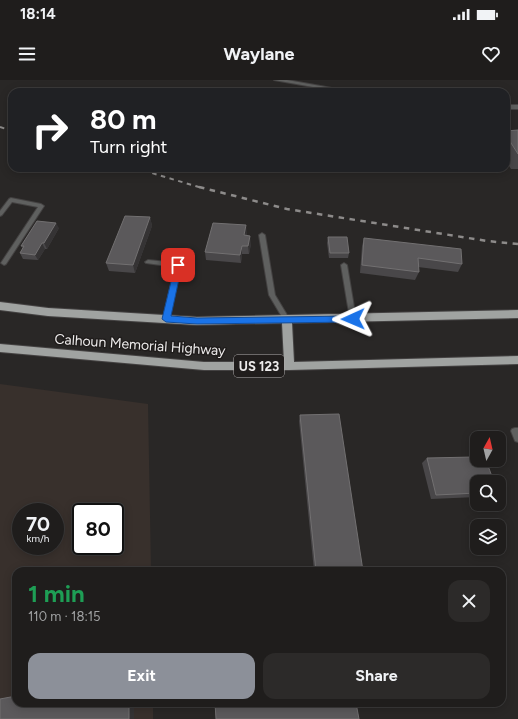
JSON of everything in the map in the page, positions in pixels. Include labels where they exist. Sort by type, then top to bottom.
[{"type":"highway","name":"Calhoun Memorial Highway","points":[[0,306],[48,312],[197,321],[353,319],[518,314]]},
{"type":"highway","points":[[287,320],[289,366]]},
{"type":"highway","name":"Calhoun Memorial Highway","points":[[0,348],[204,366],[289,366],[518,360]]},
{"type":"street","points":[[277,80],[326,88]]},
{"type":"lane","points":[[0,214],[11,200],[41,206],[4,263]]},
{"type":"lane","points":[[262,235],[272,295],[287,320]]},
{"type":"lane","points":[[148,262],[178,265],[166,319]]},
{"type":"lane","points":[[344,266],[353,319]]},
{"type":"lane","points":[[518,431],[515,431],[518,439]]},
{"type":"shaded area","points":[[0,384],[148,404],[151,567],[12,567],[12,707],[153,707],[153,719],[0,719]]},
{"type":"building","points":[[518,130],[518,154],[510,141],[510,131]]},
{"type":"building","points":[[125,216],[150,217],[133,265],[106,263]]},
{"type":"building","points":[[37,221],[56,223],[35,255],[20,253],[24,246],[21,246]]},
{"type":"building","points":[[213,223],[246,225],[244,235],[250,236],[248,246],[242,246],[240,255],[205,252]]},
{"type":"building","points":[[328,237],[347,237],[349,253],[330,253]]},
{"type":"building","points":[[364,238],[461,249],[462,264],[418,258],[419,272],[362,265]]},
{"type":"building","points":[[339,414],[362,567],[316,567],[300,415]]},
{"type":"building","points":[[470,457],[470,467],[488,467],[491,475],[470,475],[470,493],[436,495],[427,458]]},
{"type":"building","points":[[12,697],[12,707],[129,707],[129,719],[0,719],[0,699]]},
{"type":"building","points":[[215,707],[357,707],[359,719],[216,719]]},
{"type":"railway","points":[[0,127],[8,130]]},
{"type":"railway","points":[[148,172],[202,188]]},
{"type":"railway","points":[[199,187],[287,209],[487,241],[518,244]]},
{"type":"route","points":[[178,265],[166,319],[197,321],[353,319]]}]
